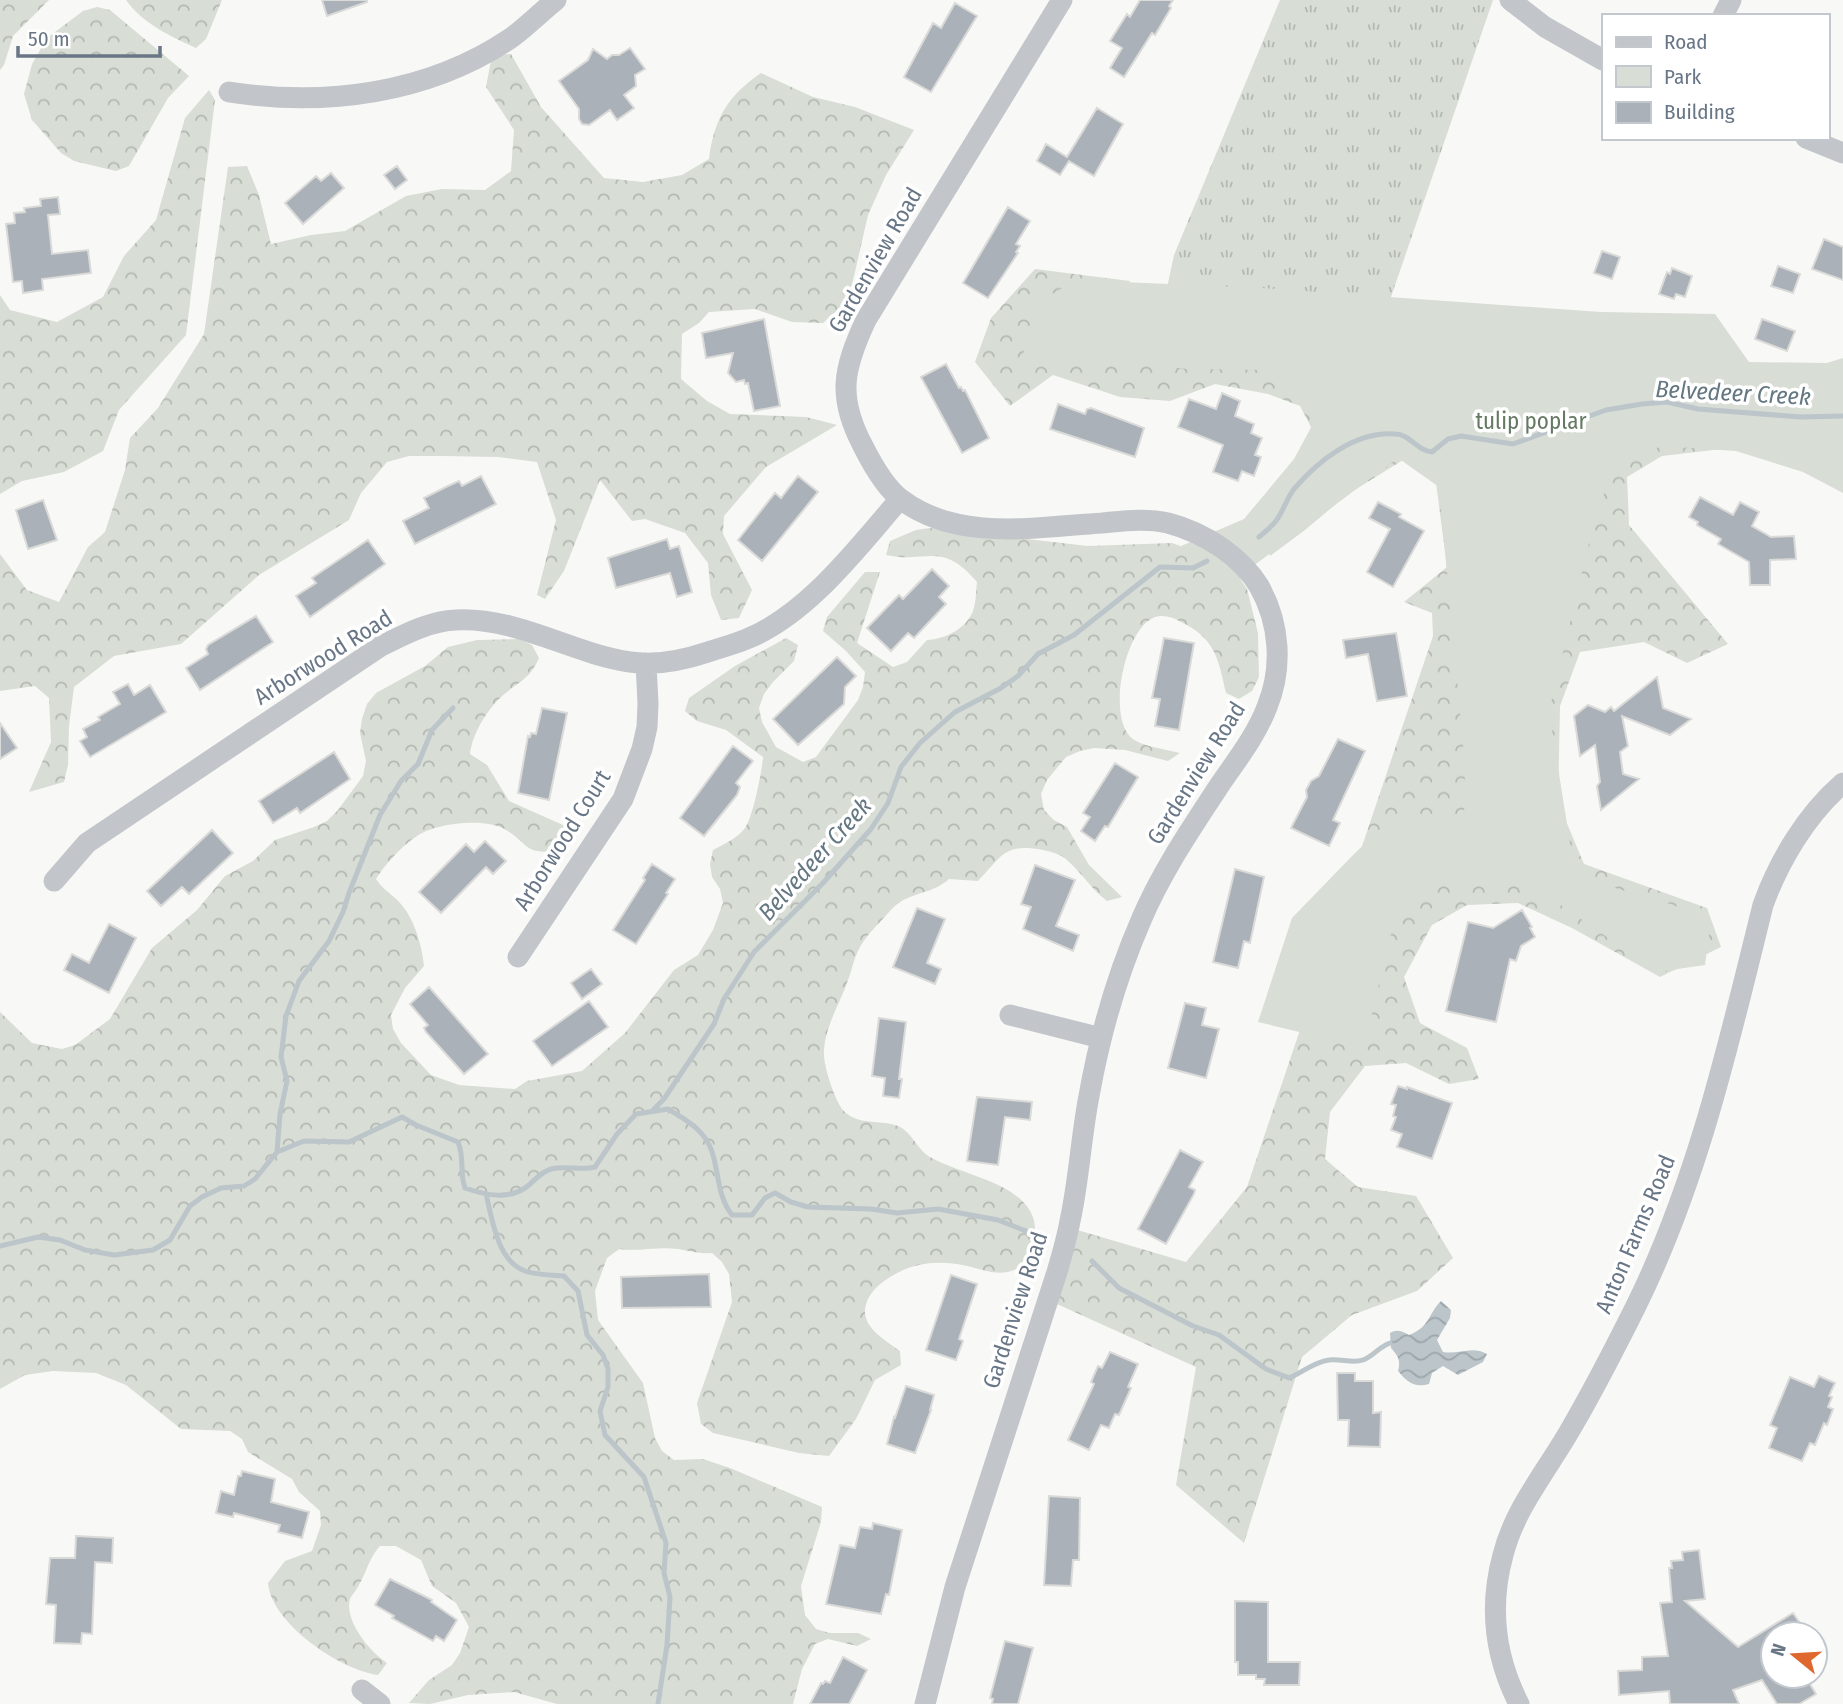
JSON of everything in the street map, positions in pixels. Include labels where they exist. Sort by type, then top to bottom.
[{"type":"street","points":[[229,92],[267,98],[322,99],[371,93],[416,82],[459,65],[511,38],[555,0]]},
{"type":"street","name":"Gardenview Road","points":[[925,1704],[966,1552],[1057,1272],[1071,1220],[1088,1099],[1101,1038],[1125,958],[1149,904],[1189,832],[1261,724],[1276,680],[1279,659],[1269,611],[1260,587],[1232,555],[1210,540],[1177,526],[1145,520],[979,528],[947,520],[900,499],[867,453],[847,409],[845,389],[854,346],[886,287],[1062,0]]},
{"type":"street","points":[[1510,0],[1545,27],[1602,59]]},
{"type":"street","points":[[1811,140],[1843,153]]},
{"type":"street","name":"Arborwood Road","points":[[54,881],[87,843],[381,646],[422,627],[454,620],[486,621],[529,630],[628,662],[664,662],[701,654],[750,638],[786,616],[827,582],[900,499]]},
{"type":"street","name":"Arborwood Court","points":[[518,957],[624,799],[647,727],[646,663]]},
{"type":"street","name":"Anton Farms Road","points":[[1519,1704],[1508,1683],[1495,1627],[1498,1575],[1509,1535],[1520,1510],[1573,1426],[1635,1307],[1672,1223],[1707,1122],[1763,905],[1774,876],[1807,823],[1843,783]]},
{"type":"street","points":[[1010,1014],[1101,1038]]},
{"type":"street","points":[[362,1690],[380,1704]]},
{"type":"green space","points":[[0,0],[49,0],[13,36],[0,70]]},
{"type":"green space","points":[[126,0],[222,0],[206,39],[196,48],[149,23]]},
{"type":"green space","points":[[1280,0],[1493,0],[1391,297],[1164,302],[1174,255]]},
{"type":"green space","points":[[97,7],[110,10],[189,76],[168,98],[129,166],[116,171],[74,161],[61,153],[32,120],[24,94],[32,64],[47,38],[83,11]]},
{"type":"green space","points":[[511,54],[541,107],[604,178],[643,182],[682,175],[709,159],[714,132],[724,110],[739,91],[761,73],[813,97],[855,107],[914,130],[886,175],[868,215],[852,285],[842,306],[823,323],[792,322],[755,309],[709,312],[699,323],[682,334],[681,379],[707,401],[730,414],[806,417],[837,425],[766,467],[724,516],[723,534],[752,590],[739,618],[721,620],[711,595],[708,563],[685,533],[645,519],[632,521],[600,480],[564,571],[545,599],[537,595],[556,520],[537,462],[498,457],[409,456],[387,462],[361,493],[349,520],[259,575],[181,644],[114,656],[74,687],[68,765],[64,782],[29,792],[51,742],[49,698],[35,686],[0,691],[0,554],[27,590],[59,602],[88,547],[105,532],[125,470],[130,438],[158,408],[204,334],[228,167],[247,166],[259,195],[271,244],[345,231],[406,196],[442,189],[485,190],[511,171],[514,130],[486,87],[492,55]]},
{"type":"green space","points":[[209,90],[215,100],[186,335],[119,410],[103,451],[64,472],[22,481],[0,494],[0,295],[10,310],[57,322],[103,297],[124,256],[156,220],[185,118]]},
{"type":"green space","name":"tulip poplar","points":[[1035,269],[1130,281],[1114,325],[1756,445],[1662,456],[1627,477],[1629,525],[1728,644],[1687,663],[1644,642],[1580,652],[1560,706],[1558,802],[1584,864],[1707,908],[1721,947],[1660,977],[1572,928],[1518,903],[1467,905],[1432,925],[1404,977],[1420,1023],[1467,1048],[1479,1079],[1449,1084],[1406,1063],[1365,1066],[1330,1112],[1325,1159],[1358,1187],[1416,1196],[1453,1258],[1417,1291],[1352,1315],[1302,1357],[1244,1543],[1176,1485],[1196,1367],[1048,1300],[1074,1229],[1186,1262],[1247,1187],[1433,636],[1432,613],[1404,602],[1447,567],[1435,475],[1408,457],[1348,494],[1270,556],[1259,522],[1312,429],[1300,406],[1268,394],[1215,384],[1170,401],[1120,397],[1053,375],[1010,406],[975,362],[991,318]]},
{"type":"green space","points":[[1075,280],[1262,288],[1601,312],[1715,314],[1749,362],[1827,363],[1843,358],[1843,493],[1803,472],[1736,451],[1661,446],[1612,470],[1593,526],[1549,711],[1571,849],[1601,884],[1711,919],[1705,965],[1657,972],[1545,894],[1494,880],[1430,880],[1387,940],[1376,1000],[1362,1047],[1258,1022],[1292,918],[1354,854],[1398,813],[1464,819],[1465,766],[1439,487],[1398,458],[1225,587],[1181,546],[1244,519],[1294,459],[1314,422],[1297,395],[1269,370],[1187,369],[1098,359],[1057,359],[1021,364],[1035,305]]},
{"type":"green space","points":[[930,528],[1088,546],[1172,543],[1200,553],[1239,577],[1247,589],[1258,633],[1259,677],[1252,691],[1239,699],[1226,693],[1217,659],[1208,642],[1191,627],[1173,618],[1153,618],[1143,626],[1127,657],[1122,676],[1121,713],[1125,729],[1133,739],[1149,746],[1180,753],[1168,761],[1125,750],[1094,748],[1080,751],[1066,757],[1047,780],[1041,794],[1044,810],[1067,827],[1089,865],[1122,897],[1107,901],[1059,855],[1020,848],[1005,853],[978,881],[949,879],[897,904],[859,949],[829,1026],[825,1044],[824,1059],[828,1075],[841,1108],[856,1119],[901,1127],[930,1157],[1006,1189],[1031,1212],[1035,1234],[1026,1260],[1021,1266],[1008,1272],[998,1273],[957,1264],[918,1265],[899,1272],[875,1289],[868,1299],[865,1316],[873,1330],[900,1351],[901,1365],[875,1380],[856,1419],[829,1456],[799,1453],[713,1433],[701,1424],[697,1403],[732,1302],[729,1274],[722,1262],[712,1253],[671,1248],[619,1249],[607,1258],[595,1291],[598,1320],[643,1383],[655,1438],[662,1451],[674,1460],[703,1459],[730,1468],[822,1507],[821,1522],[801,1586],[805,1615],[816,1629],[830,1633],[858,1633],[871,1639],[857,1646],[828,1639],[815,1644],[802,1669],[793,1704],[557,1704],[514,1692],[468,1695],[430,1704],[409,1703],[429,1680],[452,1665],[460,1653],[469,1627],[456,1603],[432,1586],[421,1560],[396,1546],[380,1546],[373,1555],[350,1599],[349,1608],[355,1626],[366,1644],[387,1663],[378,1675],[362,1671],[327,1654],[310,1642],[281,1614],[272,1598],[268,1583],[285,1561],[312,1551],[321,1525],[320,1511],[299,1492],[292,1479],[248,1452],[242,1439],[230,1431],[181,1429],[126,1385],[96,1373],[53,1371],[25,1375],[0,1389],[0,1012],[32,1043],[62,1049],[75,1045],[110,1019],[152,948],[197,910],[225,876],[253,861],[275,840],[327,821],[338,810],[363,776],[366,761],[360,733],[362,719],[367,704],[376,693],[425,666],[448,647],[477,640],[520,639],[532,645],[539,658],[530,672],[503,695],[488,713],[479,726],[470,754],[487,765],[509,801],[563,825],[567,838],[558,851],[538,851],[532,850],[514,835],[497,826],[461,823],[425,831],[394,856],[376,879],[409,916],[419,941],[424,966],[405,988],[391,1015],[393,1029],[401,1043],[431,1075],[459,1085],[515,1089],[527,1081],[582,1071],[625,1033],[674,970],[698,955],[713,930],[723,903],[720,889],[712,877],[710,864],[713,850],[742,832],[754,804],[763,757],[726,730],[697,721],[685,711],[689,698],[735,666],[786,638],[798,645],[794,661],[764,694],[759,708],[762,722],[776,747],[803,762],[816,757],[858,700],[863,687],[865,672],[823,631],[827,617],[865,572],[880,572],[857,643],[893,667],[907,662],[927,640],[941,638],[960,628],[973,611],[977,582],[954,561],[934,556],[886,555],[890,541],[916,530]]},
{"type":"water","points":[[1441,1301],[1451,1310],[1450,1318],[1437,1340],[1443,1352],[1476,1350],[1487,1354],[1483,1362],[1458,1375],[1443,1366],[1432,1373],[1429,1384],[1415,1385],[1398,1371],[1399,1361],[1391,1348],[1390,1333],[1400,1331],[1409,1335],[1416,1332]]},
{"type":"building","points":[[322,0],[367,0],[367,2],[327,16]]},
{"type":"building","points":[[1140,0],[1173,0],[1155,35],[1152,33],[1124,77],[1110,68],[1122,48],[1110,41],[1127,14],[1130,17]]},
{"type":"building","points":[[955,3],[977,16],[931,92],[904,77],[933,23],[941,28]]},
{"type":"building","points":[[630,48],[645,69],[635,75],[636,86],[624,95],[634,108],[617,120],[610,110],[589,125],[582,124],[579,109],[559,81],[588,60],[593,49],[607,59]]},
{"type":"building","points":[[1097,108],[1123,124],[1094,176],[1069,161],[1060,175],[1037,161],[1046,144],[1067,157]]},
{"type":"building","points":[[397,166],[407,180],[395,189],[384,175]]},
{"type":"building","points":[[331,173],[344,188],[303,224],[285,203],[316,176],[321,181]]},
{"type":"building","points":[[58,197],[60,214],[48,215],[52,254],[88,250],[91,273],[42,279],[43,290],[23,293],[22,281],[13,282],[6,224],[15,223],[14,213],[25,212],[24,208],[41,206],[40,199]]},
{"type":"building","points":[[1008,207],[1030,221],[1016,244],[1020,246],[1016,252],[1018,253],[988,298],[963,283]]},
{"type":"building","points":[[1824,239],[1843,247],[1843,280],[1812,269]]},
{"type":"building","points":[[1602,251],[1620,257],[1612,279],[1594,273]]},
{"type":"building","points":[[1778,266],[1800,274],[1793,293],[1771,286]]},
{"type":"building","points":[[1672,268],[1692,276],[1685,297],[1676,294],[1674,299],[1659,294],[1667,272],[1670,274]]},
{"type":"building","points":[[764,319],[780,406],[754,411],[748,383],[745,384],[744,380],[736,382],[728,373],[733,353],[706,358],[702,333]]},
{"type":"building","points":[[1762,319],[1795,331],[1787,351],[1755,339]]},
{"type":"building","points":[[946,364],[959,388],[965,390],[989,438],[962,453],[921,377]]},
{"type":"building","points":[[1222,393],[1240,401],[1235,416],[1254,424],[1251,433],[1262,438],[1255,455],[1261,457],[1254,476],[1242,471],[1238,481],[1213,472],[1223,445],[1178,427],[1189,399],[1216,409]]},
{"type":"building","points":[[1058,404],[1085,414],[1087,409],[1091,408],[1144,428],[1135,457],[1050,429]]},
{"type":"building","points":[[481,476],[496,504],[415,544],[403,521],[429,508],[424,498],[459,481],[462,486]]},
{"type":"building","points":[[798,476],[818,492],[762,561],[738,540],[775,493],[781,498]]},
{"type":"building","points":[[1700,497],[1733,515],[1740,502],[1759,512],[1752,526],[1771,537],[1794,536],[1796,559],[1770,560],[1770,585],[1750,585],[1749,562],[1718,544],[1721,539],[1689,517]]},
{"type":"building","points":[[43,500],[57,540],[28,549],[16,510]]},
{"type":"building","points":[[1378,502],[1401,514],[1399,517],[1424,531],[1393,587],[1367,572],[1390,529],[1369,518]]},
{"type":"building","points":[[667,539],[670,549],[679,546],[692,592],[677,597],[670,573],[616,588],[608,558]]},
{"type":"building","points":[[368,540],[385,564],[310,617],[296,596],[316,583],[312,578]]},
{"type":"building","points":[[932,569],[949,586],[939,597],[946,604],[914,638],[908,633],[891,651],[867,628],[899,595],[903,599]]},
{"type":"building","points":[[256,616],[273,642],[200,690],[186,668],[208,654],[208,645]]},
{"type":"building","points":[[1396,633],[1407,696],[1377,701],[1368,654],[1346,658],[1343,640]]},
{"type":"building","points":[[1164,638],[1194,643],[1179,730],[1155,726],[1160,699],[1152,698]]},
{"type":"building","points":[[837,657],[856,676],[845,687],[844,704],[798,745],[773,719]]},
{"type":"building","points":[[1657,677],[1663,708],[1691,719],[1670,735],[1622,716],[1628,746],[1620,752],[1623,774],[1639,779],[1601,810],[1595,745],[1580,756],[1574,716],[1588,705],[1605,712],[1611,707],[1614,711]]},
{"type":"building","points":[[128,684],[134,695],[150,685],[166,712],[90,757],[80,741],[87,737],[83,729],[120,704],[113,692]]},
{"type":"building","points":[[542,708],[567,713],[549,800],[518,793],[528,736],[530,737],[531,733],[536,734]]},
{"type":"building","points":[[0,723],[17,748],[0,759]]},
{"type":"building","points":[[1338,739],[1365,751],[1333,820],[1340,823],[1329,846],[1291,828],[1307,797],[1306,790],[1311,781],[1319,776]]},
{"type":"building","points":[[733,746],[753,761],[736,783],[740,787],[737,795],[704,836],[680,818]]},
{"type":"building","points":[[334,752],[350,779],[300,813],[297,808],[273,823],[259,801]]},
{"type":"building","points":[[1115,763],[1138,777],[1108,827],[1105,826],[1095,841],[1081,831],[1090,817],[1083,813]]},
{"type":"building","points":[[212,830],[233,853],[189,894],[182,887],[161,906],[147,891]]},
{"type":"building","points":[[485,841],[506,861],[493,874],[486,867],[441,913],[419,892],[466,844],[474,852]]},
{"type":"building","points":[[652,864],[675,879],[636,944],[613,930],[645,880],[643,878]]},
{"type":"building","points":[[1035,865],[1075,880],[1056,926],[1079,935],[1073,951],[1023,929],[1031,907],[1021,904]]},
{"type":"building","points":[[1235,869],[1264,877],[1250,943],[1244,941],[1238,968],[1213,962]]},
{"type":"building","points":[[917,908],[945,919],[927,963],[941,969],[935,984],[893,967]]},
{"type":"building","points":[[1522,910],[1535,937],[1521,946],[1516,961],[1510,959],[1496,1022],[1446,1011],[1468,922],[1493,928]]},
{"type":"building","points":[[109,924],[136,938],[109,993],[64,970],[72,954],[89,963]]},
{"type":"building","points":[[591,969],[602,984],[582,999],[571,983]]},
{"type":"building","points":[[429,987],[488,1054],[464,1074],[426,1032],[424,1028],[428,1025],[410,1004]]},
{"type":"building","points":[[589,1001],[608,1027],[552,1066],[533,1041]]},
{"type":"building","points":[[1185,1003],[1206,1008],[1202,1025],[1219,1029],[1206,1078],[1168,1068]]},
{"type":"building","points":[[879,1018],[906,1022],[899,1098],[883,1096],[885,1078],[872,1076]]},
{"type":"building","points":[[1398,1086],[1452,1103],[1432,1159],[1397,1147],[1402,1134],[1391,1130],[1396,1117],[1393,1116],[1396,1105],[1391,1104]]},
{"type":"building","points":[[977,1097],[1032,1102],[1030,1120],[1005,1117],[998,1165],[967,1161]]},
{"type":"building","points":[[1180,1150],[1203,1162],[1189,1187],[1195,1190],[1194,1194],[1166,1244],[1138,1229]]},
{"type":"building","points":[[709,1274],[711,1307],[622,1308],[621,1277]]},
{"type":"building","points":[[951,1275],[977,1284],[959,1339],[963,1341],[956,1360],[926,1350]]},
{"type":"building","points":[[1110,1352],[1138,1364],[1119,1415],[1115,1414],[1109,1428],[1101,1425],[1089,1450],[1068,1440],[1094,1384],[1091,1382],[1098,1366],[1102,1368]]},
{"type":"building","points":[[1337,1373],[1355,1373],[1355,1381],[1373,1381],[1373,1413],[1381,1412],[1380,1447],[1348,1446],[1349,1420],[1338,1420]]},
{"type":"building","points":[[1819,1376],[1835,1383],[1829,1396],[1832,1397],[1828,1407],[1833,1409],[1815,1445],[1810,1443],[1802,1461],[1769,1448],[1777,1428],[1770,1425],[1790,1377],[1814,1387]]},
{"type":"building","points":[[906,1386],[934,1395],[915,1453],[887,1444]]},
{"type":"building","points":[[242,1471],[275,1479],[271,1502],[309,1512],[302,1538],[278,1532],[280,1525],[234,1513],[233,1517],[216,1513],[221,1491],[234,1495],[238,1476],[241,1476]]},
{"type":"building","points":[[1049,1496],[1080,1498],[1079,1560],[1073,1560],[1071,1586],[1044,1585]]},
{"type":"building","points":[[873,1523],[902,1530],[889,1595],[886,1594],[881,1614],[826,1604],[840,1545],[855,1548],[860,1527],[872,1529]]},
{"type":"building","points":[[76,1536],[113,1538],[112,1563],[95,1562],[92,1634],[82,1633],[81,1644],[54,1643],[56,1605],[46,1604],[50,1558],[75,1558]]},
{"type":"building","points":[[1699,1550],[1705,1599],[1685,1601],[1738,1647],[1759,1634],[1759,1681],[1733,1690],[1739,1704],[1670,1704],[1669,1691],[1619,1695],[1618,1671],[1642,1670],[1642,1657],[1668,1656],[1660,1603],[1672,1602],[1669,1568],[1672,1568],[1671,1561],[1683,1560],[1682,1552]]},
{"type":"building","points":[[390,1579],[432,1600],[431,1602],[457,1620],[444,1641],[436,1636],[433,1641],[375,1605]]},
{"type":"building","points":[[1235,1601],[1268,1602],[1268,1662],[1300,1662],[1299,1685],[1264,1685],[1265,1679],[1256,1679],[1256,1675],[1238,1675],[1238,1662],[1235,1662]]},
{"type":"building","points":[[1793,1613],[1798,1620],[1782,1620]]},
{"type":"building","points":[[1005,1641],[1033,1648],[1018,1704],[992,1704],[993,1699],[990,1698]]},
{"type":"building","points":[[843,1657],[867,1670],[849,1704],[810,1704],[821,1683],[830,1683]]},
{"type":"building","points":[[1768,1690],[1814,1690],[1816,1694],[1799,1704],[1777,1704]]},
{"type":"waterway","name":"Belvedeer Creek","points":[[1259,537],[1274,523],[1294,489],[1314,468],[1338,450],[1366,437],[1380,434],[1400,435],[1432,452],[1448,439],[1461,436],[1513,444],[1606,410],[1667,402],[1698,409],[1801,417],[1843,416]]},
{"type":"waterway","name":"Belvedeer Creek","points":[[654,1109],[664,1099],[714,1024],[724,999],[754,952],[823,883],[871,829],[888,803],[901,767],[920,743],[955,712],[1018,676],[1038,654],[1074,635],[1160,567],[1193,568],[1207,561]]},
{"type":"waterway","points":[[277,1152],[280,1114],[287,1081],[281,1057],[286,1016],[299,981],[329,941],[380,815],[401,781],[418,764],[432,730],[453,708]]},
{"type":"waterway","points":[[0,1246],[38,1237],[60,1240],[85,1250],[114,1255],[153,1250],[170,1240],[190,1206],[221,1188],[244,1186],[255,1179],[277,1152],[304,1141],[349,1142],[402,1117],[458,1142],[465,1188],[481,1193],[506,1195],[522,1190],[551,1169],[595,1167],[617,1134],[636,1114],[668,1109],[693,1125],[707,1141],[715,1161],[722,1194],[732,1215],[752,1215],[765,1198],[775,1193],[808,1207],[871,1209],[897,1213],[938,1209],[998,1220],[1036,1235]]},
{"type":"waterway","points":[[486,1194],[497,1238],[508,1258],[525,1271],[564,1276],[578,1291],[587,1335],[603,1355],[608,1369],[608,1387],[600,1411],[605,1435],[644,1477],[666,1543],[664,1573],[670,1597],[667,1645],[658,1704]]},
{"type":"waterway","points":[[1092,1261],[1119,1288],[1193,1326],[1219,1335],[1266,1369],[1289,1378],[1324,1361],[1363,1360],[1390,1343]]}]
